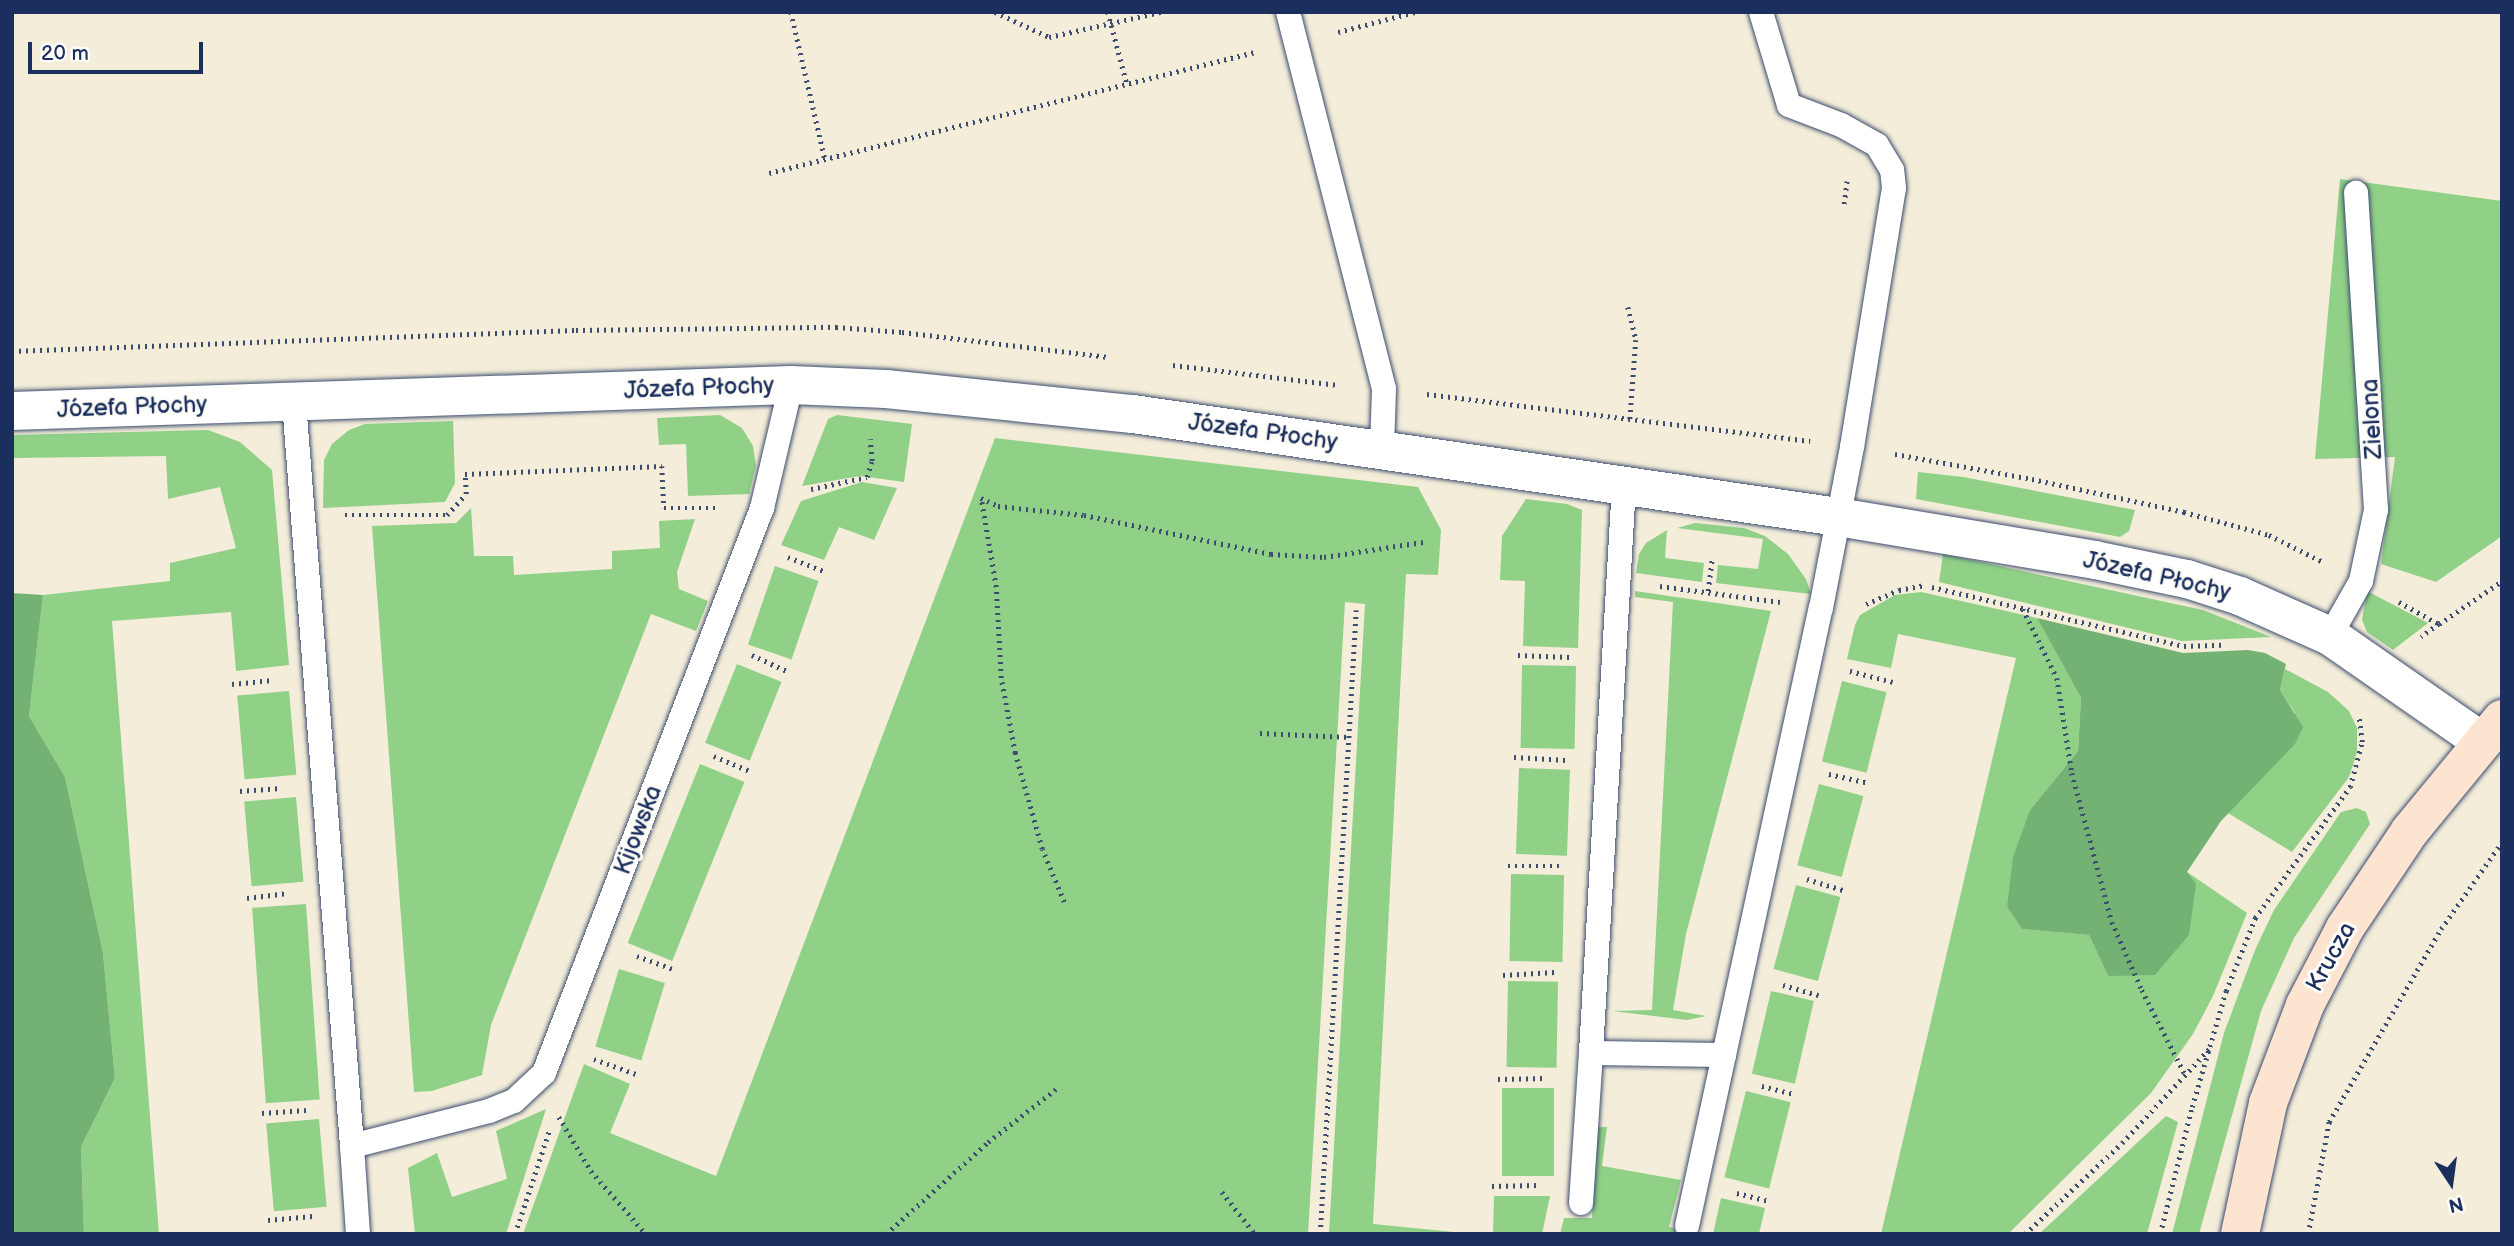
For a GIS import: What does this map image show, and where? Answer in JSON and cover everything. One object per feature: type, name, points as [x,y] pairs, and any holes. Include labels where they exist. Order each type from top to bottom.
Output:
[{"type":"street","name":"Józefa Płochy","points":[[12,411],[791,385],[867,389],[1133,414],[1838,517],[2095,560],[2187,579],[2240,596],[2330,636],[2492,730]]},
{"type":"street","name":"Krucza","points":[[2239,1234],[2268,1103],[2305,1005],[2352,918],[2410,831],[2492,730]]},
{"type":"lane","points":[[1288,12],[1384,389],[1382,449]]},
{"type":"lane","points":[[1687,1226],[1821,608],[1894,188],[1892,170],[1877,145],[1840,125],[1789,105],[1761,12]]},
{"type":"lane","name":"Zielona","points":[[2330,636],[2361,580],[2376,510],[2370,374],[2356,193]]},
{"type":"lane","name":"Kijowska","points":[[352,1146],[489,1111],[514,1101],[544,1073],[762,508],[791,385]]},
{"type":"lane","points":[[294,402],[358,1234]]},
{"type":"lane","points":[[1581,1203],[1624,485]]},
{"type":"lane","points":[[1591,1053],[1724,1055]]},
{"type":"path","points":[[791,12],[825,159]]},
{"type":"path","points":[[995,12],[1049,37],[1161,12]]},
{"type":"path","points":[[1108,12],[1126,84]]},
{"type":"path","points":[[769,173],[1415,12]]},
{"type":"path","points":[[1840,125],[1849,168],[1843,209]]},
{"type":"path","points":[[1628,307],[1636,340],[1630,420]]},
{"type":"path","points":[[808,489],[867,477],[872,461],[867,389]]},
{"type":"path","points":[[302,515],[447,515],[466,494],[465,474],[663,466],[664,508],[762,508]]},
{"type":"path","points":[[1064,902],[1042,849],[1015,753],[1001,678],[996,587],[981,498],[998,506],[1084,514],[1271,554],[1324,557],[1423,542]]},
{"type":"path","points":[[783,554],[826,572]]},
{"type":"path","points":[[1708,591],[1712,559]]},
{"type":"path","points":[[2439,624],[2502,581]]},
{"type":"path","points":[[1619,582],[1708,591],[1821,608],[1849,615],[1899,590],[1924,585],[2184,646],[2222,645]]},
{"type":"path","points":[[2023,609],[2057,678],[2072,773],[2112,922],[2142,990],[2185,1074]]},
{"type":"path","points":[[1320,1234],[1356,610]]},
{"type":"path","points":[[746,652],[789,672]]},
{"type":"path","points":[[1518,655],[1584,658]]},
{"type":"path","points":[[1848,671],[1893,682]]},
{"type":"path","points":[[232,684],[282,679]]},
{"type":"path","points":[[2160,1234],[2226,991],[2255,918],[2350,787],[2359,762],[2362,742],[2356,710]]},
{"type":"path","points":[[1260,733],[1349,737]]},
{"type":"path","points":[[707,753],[752,772]]},
{"type":"path","points":[[1514,757],[1578,760]]},
{"type":"path","points":[[1824,772],[1869,783]]},
{"type":"path","points":[[240,791],[289,787]]},
{"type":"path","points":[[2308,1234],[2329,1122],[2441,929],[2502,842]]},
{"type":"path","points":[[1508,866],[1573,866]]},
{"type":"path","points":[[1799,877],[1843,890]]},
{"type":"path","points":[[247,898],[297,892]]},
{"type":"path","points":[[629,953],[676,970]]},
{"type":"path","points":[[1503,975],[1568,971]]},
{"type":"path","points":[[1775,983],[1819,995]]},
{"type":"path","points":[[2025,1234],[2122,1143],[2209,1048]]},
{"type":"path","points":[[590,1057],[636,1074]]},
{"type":"path","points":[[1498,1079],[1550,1078]]},
{"type":"path","points":[[1751,1084],[1795,1094]]},
{"type":"path","points":[[886,1234],[988,1142],[1056,1089]]},
{"type":"path","points":[[262,1113],[313,1110]]},
{"type":"path","points":[[555,1112],[591,1171],[646,1234]]},
{"type":"path","points":[[1492,1186],[1544,1185]]},
{"type":"path","points":[[1726,1190],[1770,1201]]},
{"type":"path","points":[[1222,1192],[1255,1234]]},
{"type":"path","points":[[268,1220],[321,1216]]},
{"type":"green space","points":[[2340,179],[2502,201],[2502,536],[2436,582],[2381,564],[2395,457],[2315,459]]},
{"type":"green space","points":[[720,415],[742,428],[753,446],[756,466],[749,494],[688,496],[686,444],[659,445],[657,418]]},
{"type":"green space","points":[[837,415],[912,424],[904,482],[860,476],[802,486],[828,419]]},
{"type":"green space","points":[[453,421],[455,483],[445,502],[323,508],[324,460],[332,444],[349,430],[365,424]]},
{"type":"green space","points":[[208,430],[240,442],[272,470],[289,665],[236,671],[231,612],[112,621],[159,1234],[84,1234],[81,1147],[115,1078],[103,953],[65,777],[29,716],[43,595],[170,581],[170,563],[236,548],[220,487],[168,499],[166,456],[12,458],[12,435]]},
{"type":"green space","points":[[995,438],[1418,487],[1441,530],[1438,575],[1406,574],[1373,1224],[1474,1234],[1329,1234],[1365,604],[1345,602],[1308,1234],[523,1234],[584,1064],[630,1084],[610,1133],[716,1176]]},
{"type":"green space","points":[[1918,472],[1963,477],[2135,510],[2129,531],[2120,537],[1916,499]]},
{"type":"green space","points":[[862,482],[897,488],[874,540],[839,527],[824,560],[781,545],[801,501]]},
{"type":"green space","points":[[1526,499],[1567,504],[1582,510],[1578,648],[1523,646],[1525,581],[1500,580],[1502,536]]},
{"type":"green space","points":[[471,508],[474,556],[513,556],[514,575],[612,569],[612,551],[660,548],[659,521],[695,519],[677,572],[679,589],[708,601],[696,631],[651,614],[491,1025],[482,1075],[432,1091],[414,1092],[372,526],[456,523]]},
{"type":"green space","points":[[1695,523],[1744,528],[1765,536],[1788,554],[1806,579],[1811,594],[1716,583],[1718,565],[1758,569],[1763,539],[1677,528]]},
{"type":"green space","points":[[1667,530],[1665,558],[1704,563],[1702,582],[1636,573],[1639,554],[1646,543]]},
{"type":"green space","points":[[1943,554],[2203,610],[2271,637],[2182,641],[1939,582]]},
{"type":"green space","points":[[775,566],[818,581],[791,659],[748,644]]},
{"type":"green space","points":[[1635,591],[1771,611],[1686,934],[1673,1010],[1706,1016],[1687,1020],[1612,1011],[1652,1010],[1673,602],[1635,597]]},
{"type":"green space","points":[[2367,591],[2428,623],[2393,650],[2367,632],[2362,620]]},
{"type":"green space","points":[[1921,592],[2037,618],[2081,698],[2078,751],[2030,810],[2007,907],[2022,929],[2089,935],[2108,976],[2187,872],[2247,913],[2213,996],[2193,1034],[2151,1093],[2008,1234],[1881,1234],[2016,658],[1898,634],[1891,668],[1847,659],[1860,615],[1895,595]]},
{"type":"green space","points":[[12,593],[43,595],[29,716],[65,777],[103,953],[115,1078],[81,1147],[84,1234],[12,1234]]},
{"type":"green space","points":[[2037,618],[2183,653],[2248,650],[2265,653],[2286,664],[2280,690],[2303,727],[2295,744],[2221,821],[2187,872],[2196,884],[2189,935],[2155,975],[2108,976],[2089,935],[2022,929],[2007,907],[2013,857],[2030,810],[2078,751],[2081,698]]},
{"type":"green space","points":[[737,664],[782,682],[750,761],[705,743]]},
{"type":"green space","points":[[1522,665],[1576,666],[1575,749],[1521,748]]},
{"type":"green space","points":[[2285,669],[2328,692],[2349,711],[2357,728],[2357,752],[2349,777],[2292,852],[2228,813],[2246,793],[2295,713],[2280,690]]},
{"type":"green space","points":[[1842,681],[1887,692],[1867,773],[1822,762]]},
{"type":"green space","points":[[289,691],[296,775],[245,779],[237,696]]},
{"type":"green space","points":[[700,764],[745,782],[672,961],[628,943]]},
{"type":"green space","points":[[1519,768],[1570,770],[1567,856],[1516,854]]},
{"type":"green space","points":[[1819,784],[1863,796],[1842,877],[1797,865]]},
{"type":"green space","points":[[296,797],[303,882],[252,886],[244,802]]},
{"type":"green space","points":[[2357,808],[2366,812],[2370,824],[2294,938],[2261,1011],[2199,1234],[2172,1234],[2224,1033],[2255,950],[2274,910],[2341,812]]},
{"type":"green space","points":[[1511,874],[1564,875],[1562,962],[1509,961]]},
{"type":"green space","points":[[1796,885],[1840,897],[1818,981],[1773,969]]},
{"type":"green space","points":[[306,904],[320,1100],[266,1103],[252,908]]},
{"type":"green space","points":[[619,969],[665,983],[641,1060],[595,1046]]},
{"type":"green space","points":[[1508,981],[1558,982],[1556,1068],[1506,1067]]},
{"type":"green space","points":[[1771,991],[1814,1001],[1795,1084],[1752,1074]]},
{"type":"green space","points":[[1502,1088],[1554,1088],[1554,1176],[1502,1176]]},
{"type":"green space","points":[[1746,1091],[1791,1102],[1769,1188],[1724,1177]]},
{"type":"green space","points":[[546,1109],[506,1234],[415,1234],[408,1168],[437,1153],[452,1197],[507,1179],[496,1131]]},
{"type":"green space","points":[[2166,1116],[2178,1122],[2147,1234],[2039,1234]]},
{"type":"green space","points":[[319,1119],[327,1207],[274,1211],[266,1124]]},
{"type":"green space","points":[[1596,1127],[1607,1127],[1602,1166],[1681,1180],[1669,1227],[1695,1234],[1560,1234],[1564,1218],[1592,1218]]},
{"type":"green space","points":[[1494,1196],[1550,1196],[1542,1234],[1493,1234]]},
{"type":"green space","points":[[1721,1198],[1765,1208],[1759,1234],[1713,1234]]}]
